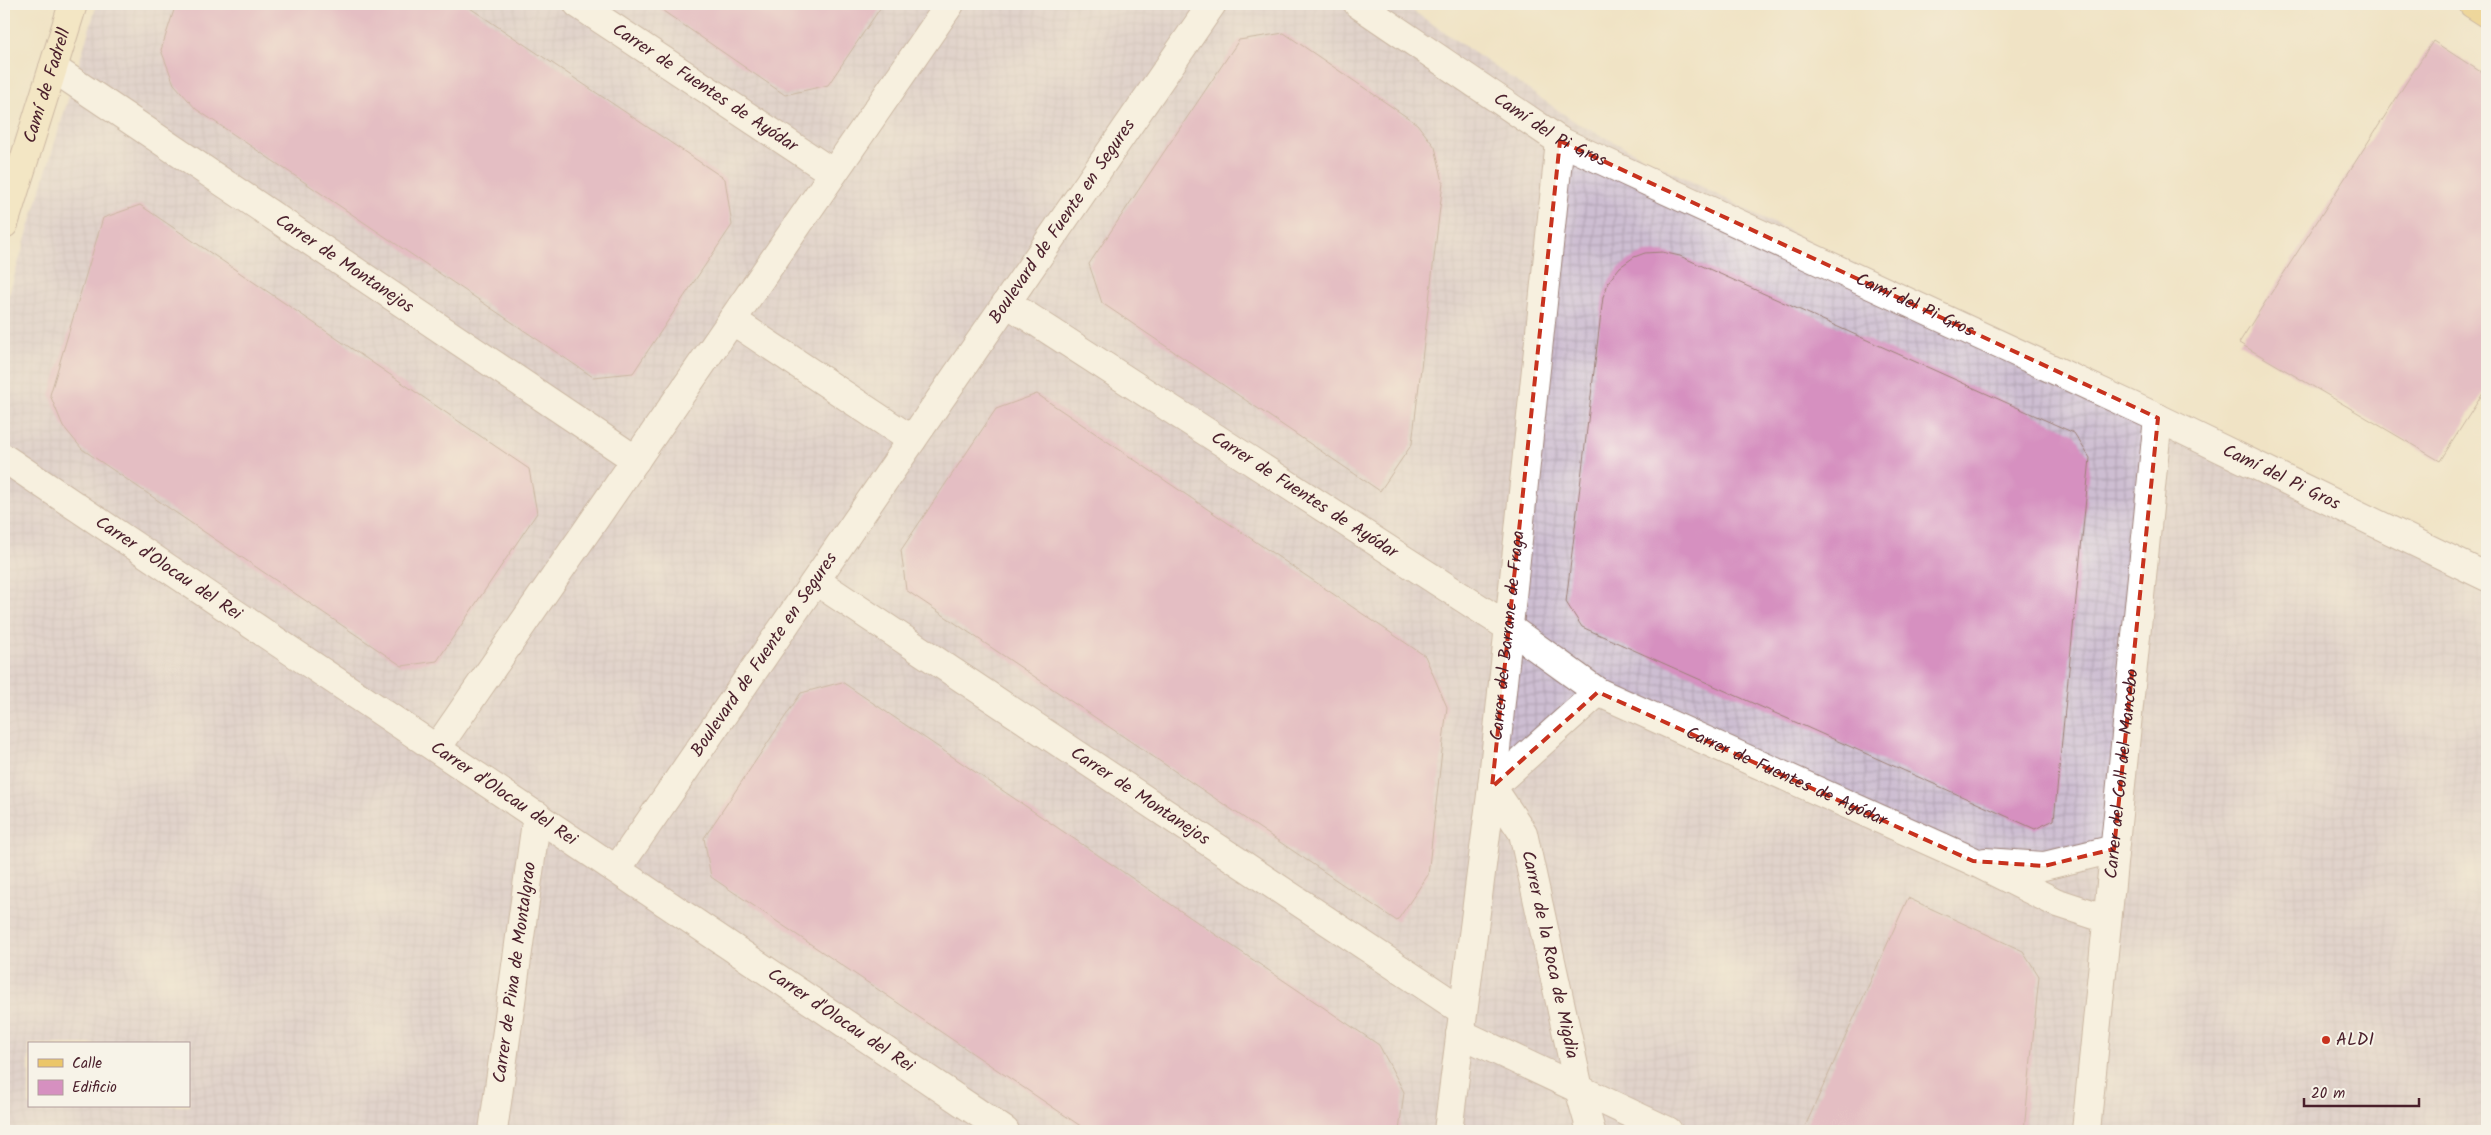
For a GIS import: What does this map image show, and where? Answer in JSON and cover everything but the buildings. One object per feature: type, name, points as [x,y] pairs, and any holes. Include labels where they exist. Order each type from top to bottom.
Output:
[{"type":"main road","name":"Camí de Fadrell","points":[[4,224],[73,4]]},
{"type":"main road","points":[[2473,4],[2487,13]]},
{"type":"street","name":"Carrer de Fuentes de Ayódar","points":[[578,4],[833,173]]},
{"type":"street","points":[[437,748],[950,4]]},
{"type":"street","name":"Boulevard de Fuente en Segures","points":[[617,869],[1212,4]]},
{"type":"street","name":"Camí del Pi Gros","points":[[1358,4],[1560,141],[2158,418],[2487,577]]},
{"type":"street","name":"Carrer de Montanejos","points":[[53,68],[636,460]]},
{"type":"street","name":"Carrer del Barranc de Fraga","points":[[1448,1131],[1492,786],[1560,141]]},
{"type":"street","name":"Carrer de Fuentes de Ayódar","points":[[1006,303],[1508,627],[1598,692],[1973,861],[2055,902],[2107,919]]},
{"type":"street","points":[[732,320],[912,440]]},
{"type":"street","name":"Carrer del Coll del Mancebo","points":[[2086,1131],[2158,418]]},
{"type":"street","name":"Carrer d'Olocau del Rei","points":[[4,458],[1005,1131]]},
{"type":"street","name":"Carrer de Montanejos","points":[[816,581],[1462,1022],[1579,1089],[1668,1131]]},
{"type":"street","points":[[1492,786],[1598,692]]},
{"type":"street","name":"Carrer de la Roca de Migdia","points":[[1492,786],[1523,833],[1579,1089],[1591,1131]]},
{"type":"street","name":"Carrer de Pina de Montalgrao","points":[[494,1131],[537,815]]},
{"type":"street","name":"Carrer de Fuentes de Ayódar","points":[[1973,861],[2044,866],[2114,849]]},
{"type":"highlighted area","points":[[1560,141],[2158,418],[2114,849],[2044,866],[1973,861],[1598,692],[1492,787]]},
{"type":"shaded area","points":[[97,4],[1403,4],[1577,123],[2487,587],[2487,1131],[4,1131],[4,310]]},
{"type":"place","name":"ALDI","points":[[2326,1040]]}]
